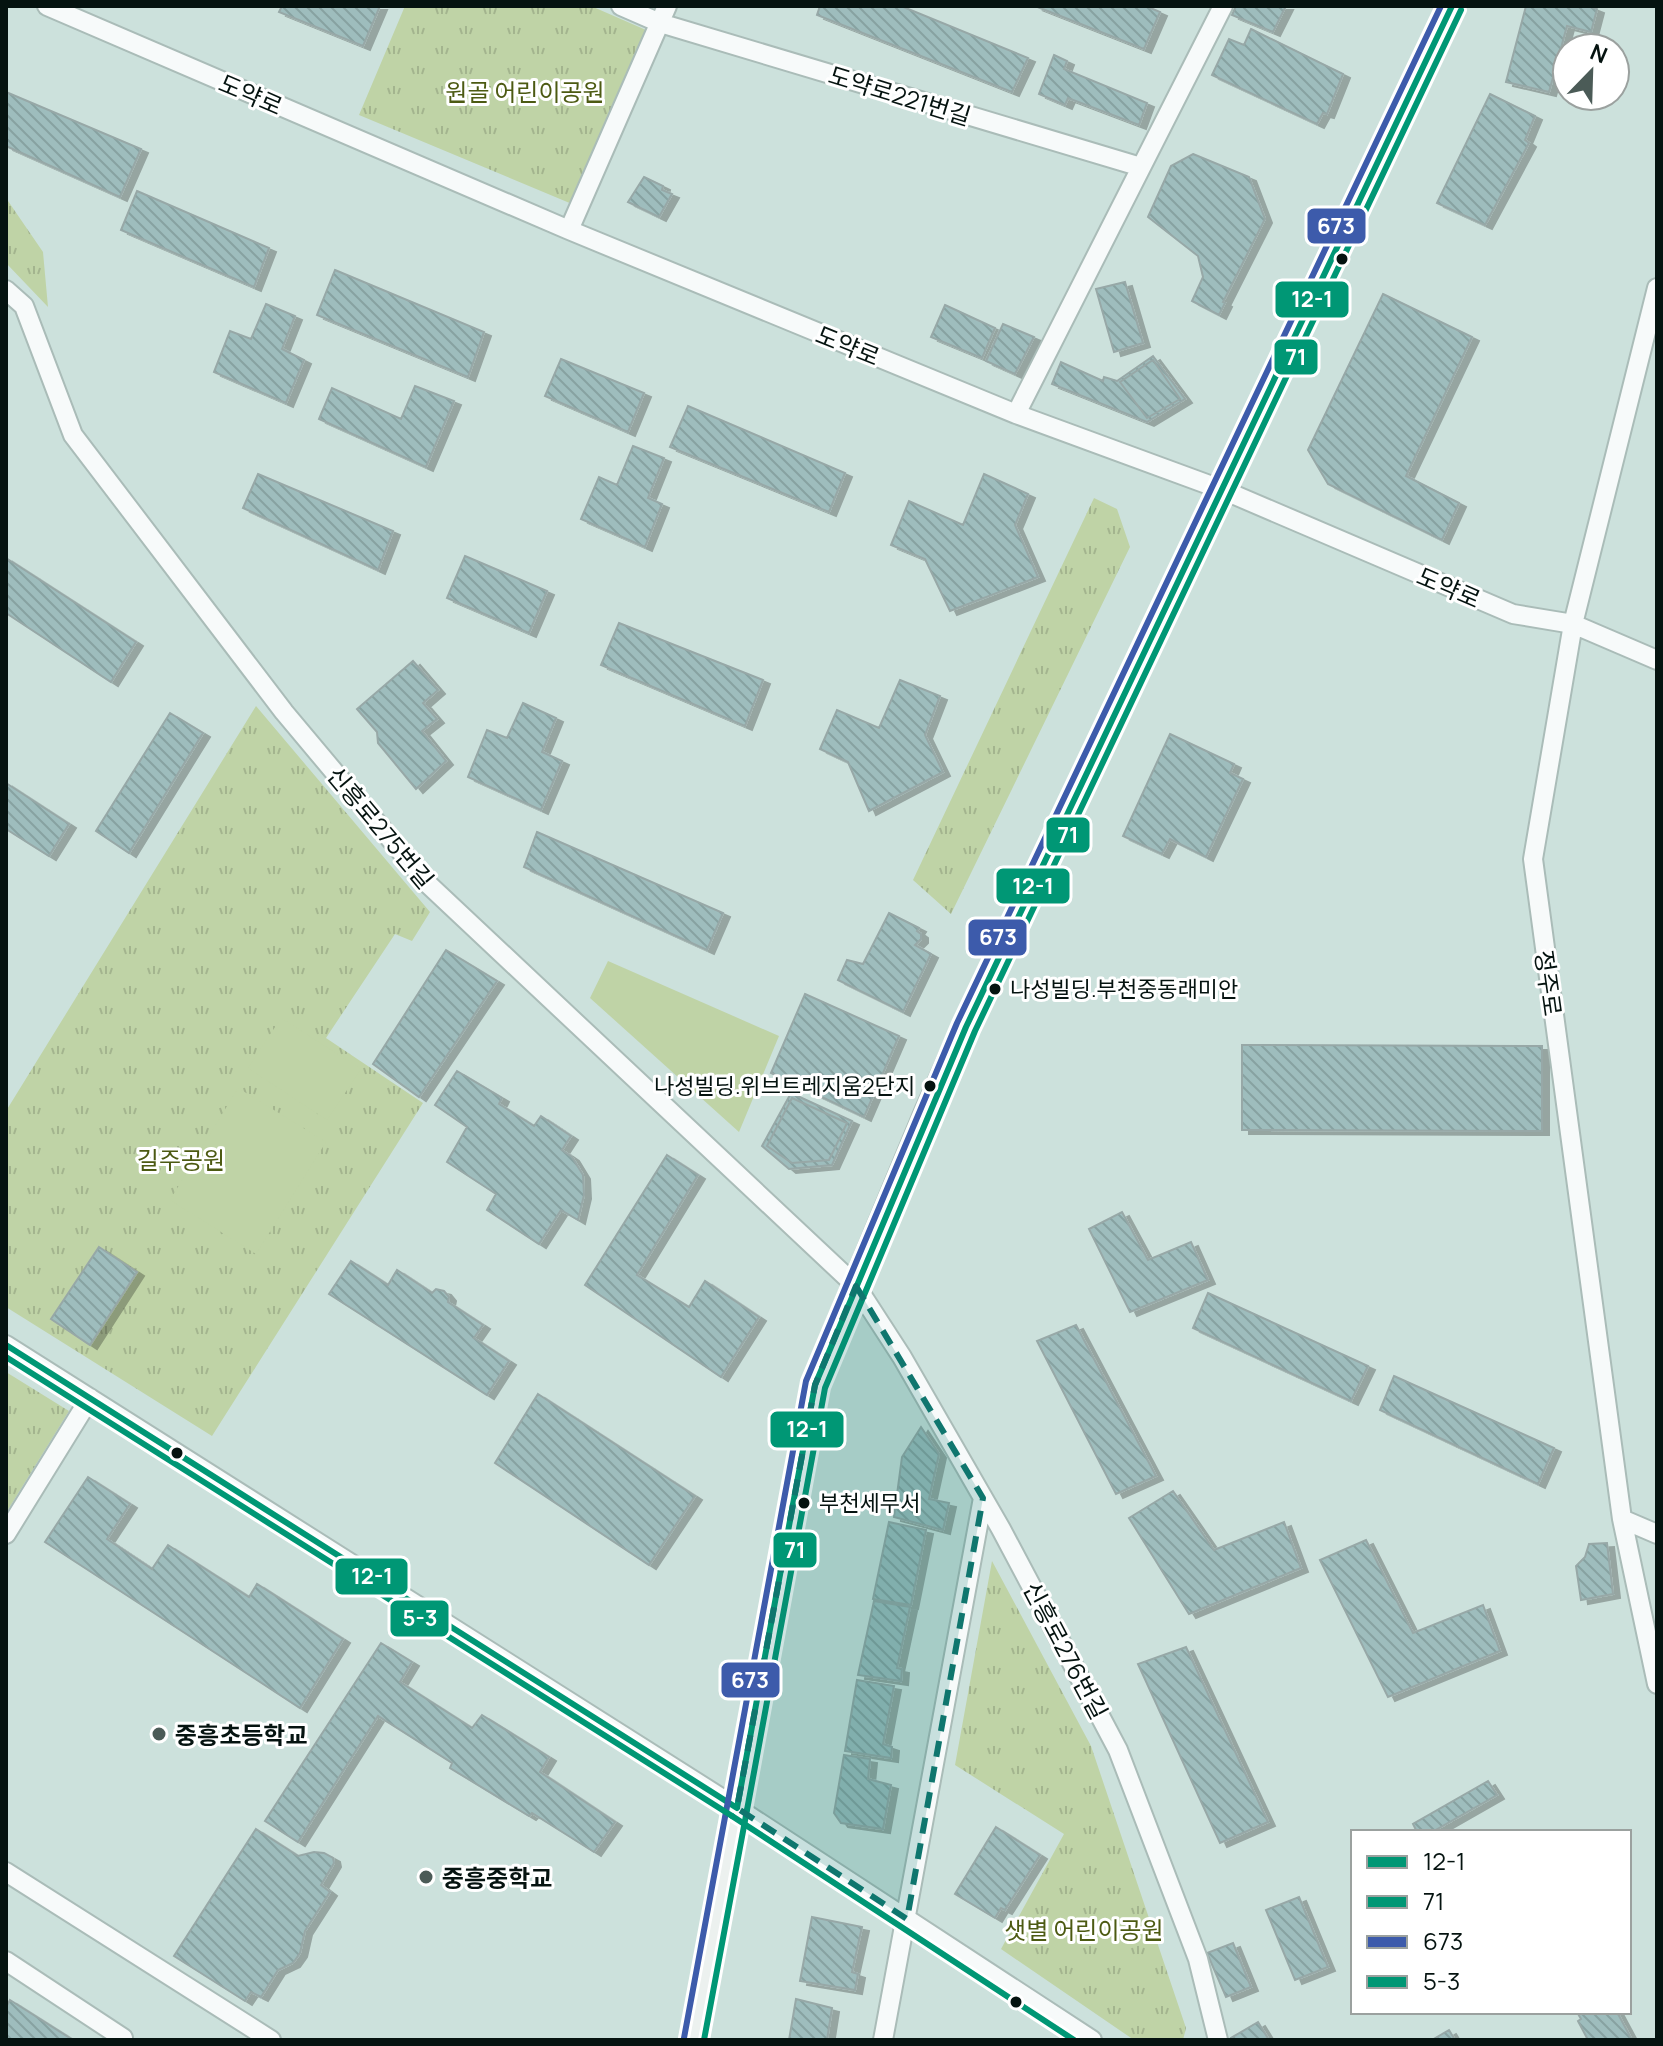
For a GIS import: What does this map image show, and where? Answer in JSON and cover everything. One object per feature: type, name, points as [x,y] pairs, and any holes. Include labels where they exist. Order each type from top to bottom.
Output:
[{"type":"street","name":"도약로","points":[[47,6],[569,230],[1016,414],[1223,490],[1513,614],[1573,624],[1657,660]]},
{"type":"street","name":"도약로221번길","points":[[621,6],[664,15],[1141,167]]},
{"type":"street","points":[[1016,414],[1223,6]]},
{"type":"street","points":[[694,2040],[815,1385],[966,1027],[1452,6]]},
{"type":"street","points":[[569,230],[664,15]]},
{"type":"street","name":"정주로","points":[[1657,288],[1573,624],[1533,859],[1622,1519],[1657,1684]]},
{"type":"street","name":"신흥로275번길","points":[[6,290],[24,306],[73,435],[284,712],[429,885],[856,1286]]},
{"type":"street","name":"신흥로276번길","points":[[856,1286],[902,1357],[983,1498],[1118,1750],[1198,1959],[1218,2040]]},
{"type":"street","points":[[6,1345],[737,1808],[1092,2040]]},
{"type":"street","points":[[6,1534],[90,1398]]},
{"type":"street","points":[[883,2040],[983,1498]]},
{"type":"street","points":[[1622,1519],[1657,1534]]},
{"type":"street","points":[[6,1872],[271,2040]]},
{"type":"street","points":[[6,1961],[122,2040]]},
{"type":"highlighted area","points":[[856,1286],[983,1498],[907,1919],[737,1808],[815,1385]]},
{"type":"green space","name":"원골 어린이공원","points":[[405,6],[591,6],[646,30],[572,204],[359,115]]},
{"type":"green space","points":[[6,198],[43,252],[48,307],[6,263]]},
{"type":"green space","points":[[1094,498],[1117,509],[1130,547],[951,914],[913,880]]},
{"type":"green space","name":"길주공원","points":[[256,706],[430,912],[412,941],[395,934],[326,1038],[423,1103],[212,1436],[6,1307],[6,1111]]},
{"type":"green space","points":[[608,961],[779,1036],[739,1132],[590,998]]},
{"type":"green space","points":[[281,1018],[361,1069],[327,1120],[248,1068]]},
{"type":"green space","points":[[238,1088],[326,1142],[256,1254],[170,1200]]},
{"type":"green space","points":[[6,1372],[69,1411],[6,1513]]},
{"type":"green space","name":"샛별 어린이공원","points":[[992,1561],[1091,1746],[1186,2028],[1183,2040],[1134,2040],[1001,1949],[1064,1834],[955,1765]]},
{"type":"building","points":[[282,6],[380,6],[363,46],[279,12]]},
{"type":"building","points":[[820,6],[901,6],[1028,58],[1012,92],[817,15]]},
{"type":"building","points":[[1035,6],[1146,6],[1160,12],[1144,49]]},
{"type":"building","points":[[1236,6],[1286,6],[1273,32],[1232,15]]},
{"type":"building","points":[[1526,6],[1589,6],[1597,9],[1591,32],[1567,26],[1565,32],[1551,32],[1549,92],[1506,82]]},
{"type":"building","points":[[1251,29],[1343,74],[1327,114],[1323,113],[1317,124],[1212,75],[1229,39],[1244,45]]},
{"type":"building","points":[[1054,55],[1067,61],[1064,69],[1147,103],[1139,125],[1068,98],[1065,105],[1039,94]]},
{"type":"building","points":[[6,92],[141,149],[120,197],[6,146]]},
{"type":"building","points":[[1490,94],[1535,116],[1525,140],[1529,143],[1485,225],[1437,203]]},
{"type":"building","points":[[1193,154],[1249,177],[1265,219],[1219,315],[1192,301],[1203,277],[1198,256],[1148,217],[1171,166]]},
{"type":"building","points":[[644,177],[672,194],[659,217],[628,202]]},
{"type":"building","points":[[137,191],[269,248],[254,287],[121,230]]},
{"type":"building","points":[[335,270],[484,332],[468,377],[317,315]]},
{"type":"building","points":[[1125,282],[1143,343],[1114,352],[1096,289]]},
{"type":"building","points":[[1383,294],[1472,337],[1406,476],[1459,503],[1442,540],[1328,484],[1308,450]]},
{"type":"building","points":[[266,304],[295,316],[282,349],[304,360],[286,403],[214,372],[230,331],[251,339]]},
{"type":"building","points":[[945,305],[995,328],[982,358],[931,337]]},
{"type":"building","points":[[1003,324],[1034,337],[1015,374],[986,361]]},
{"type":"building","points":[[1153,356],[1185,399],[1147,422],[1052,384],[1061,362],[1103,381],[1104,377],[1117,381]]},
{"type":"building","points":[[561,359],[644,393],[628,432],[545,396]]},
{"type":"building","points":[[1153,360],[1180,399],[1147,418],[1120,382]]},
{"type":"building","points":[[415,386],[454,401],[426,467],[319,419],[332,388],[401,419]]},
{"type":"building","points":[[688,406],[845,473],[829,512],[670,447]]},
{"type":"building","points":[[633,446],[664,458],[648,498],[662,504],[645,547],[581,519],[599,477],[617,485]]},
{"type":"building","points":[[258,474],[393,531],[378,570],[243,508]]},
{"type":"building","points":[[984,474],[1028,494],[1015,525],[1038,577],[950,611],[925,559],[891,545],[909,501],[963,525]]},
{"type":"building","points":[[465,556],[547,591],[529,633],[447,598]]},
{"type":"building","points":[[6,558],[136,642],[111,682],[6,613]]},
{"type":"building","points":[[619,623],[763,680],[745,726],[601,665]]},
{"type":"building","points":[[413,661],[438,690],[423,703],[437,719],[422,731],[446,761],[416,789],[378,743],[377,732],[357,709]]},
{"type":"building","points":[[900,680],[940,696],[925,735],[943,772],[869,811],[848,762],[820,749],[837,710],[879,728]]},
{"type":"building","points":[[523,703],[556,718],[542,752],[562,761],[541,810],[468,777],[487,730],[507,738]]},
{"type":"building","points":[[170,713],[203,733],[129,853],[96,831]]},
{"type":"building","points":[[1170,734],[1234,764],[1230,773],[1243,779],[1206,857],[1170,839],[1162,854],[1123,836]]},
{"type":"building","points":[[6,783],[69,824],[49,856],[6,829]]},
{"type":"building","points":[[537,832],[723,913],[707,950],[524,867]]},
{"type":"building","points":[[889,913],[919,928],[917,931],[921,939],[915,945],[931,954],[903,1012],[838,980],[847,960],[863,964]]},
{"type":"building","points":[[446,950],[497,981],[419,1097],[373,1064]]},
{"type":"building","points":[[805,994],[899,1036],[864,1117],[771,1073]]},
{"type":"building","points":[[1242,1045],[1542,1046],[1542,1131],[1242,1130]]},
{"type":"building","points":[[457,1071],[502,1098],[499,1104],[534,1126],[541,1116],[571,1136],[562,1150],[572,1157],[583,1175],[584,1195],[578,1220],[561,1210],[539,1244],[487,1210],[496,1194],[447,1162],[467,1127],[435,1105]]},
{"type":"building","points":[[791,1093],[852,1121],[832,1165],[789,1169],[762,1146]]},
{"type":"building","points":[[792,1098],[847,1123],[829,1160],[792,1163],[767,1146]]},
{"type":"building","points":[[667,1155],[698,1175],[637,1275],[689,1307],[705,1281],[759,1317],[721,1377],[585,1285]]},
{"type":"building","points":[[1122,1212],[1148,1260],[1191,1242],[1208,1280],[1130,1312],[1089,1229]]},
{"type":"building","points":[[99,1247],[137,1272],[90,1345],[51,1319]]},
{"type":"building","points":[[351,1261],[388,1285],[397,1270],[432,1293],[436,1289],[444,1291],[449,1297],[448,1302],[483,1325],[474,1338],[509,1361],[487,1395],[329,1294]]},
{"type":"building","points":[[1208,1293],[1368,1366],[1351,1401],[1193,1328]]},
{"type":"building","points":[[1076,1325],[1156,1476],[1116,1494],[1037,1341]]},
{"type":"building","points":[[1394,1376],[1554,1448],[1538,1484],[1380,1410]]},
{"type":"building","points":[[538,1394],[695,1496],[649,1565],[495,1463]]},
{"type":"building","points":[[921,1427],[939,1454],[929,1499],[949,1503],[943,1530],[894,1517],[902,1457]]},
{"type":"building","name":"중흥초등학교","points":[[88,1477],[130,1504],[107,1539],[152,1569],[168,1545],[249,1597],[257,1584],[343,1639],[300,1708],[45,1542]]},
{"type":"building","points":[[1173,1491],[1214,1550],[1284,1522],[1301,1568],[1189,1614],[1129,1518]]},
{"type":"building","points":[[889,1522],[926,1530],[911,1605],[873,1599]]},
{"type":"building","points":[[1366,1540],[1413,1633],[1483,1605],[1500,1651],[1388,1697],[1320,1560]]},
{"type":"building","points":[[1607,1543],[1613,1594],[1581,1600],[1576,1566],[1585,1557],[1589,1544]]},
{"type":"building","points":[[874,1601],[910,1607],[897,1668],[902,1669],[901,1681],[858,1675]]},
{"type":"building","points":[[381,1643],[412,1662],[400,1682],[472,1728],[482,1715],[549,1757],[540,1772],[615,1822],[594,1852],[532,1813],[529,1816],[450,1768],[452,1763],[378,1716],[298,1842],[265,1821]]},
{"type":"building","points":[[1186,1647],[1268,1822],[1220,1843],[1138,1664]]},
{"type":"building","points":[[857,1680],[894,1686],[883,1744],[892,1747],[891,1758],[845,1751]]},
{"type":"building","points":[[844,1755],[870,1759],[868,1779],[891,1785],[883,1829],[841,1823],[834,1813]]},
{"type":"building","points":[[1488,1781],[1497,1795],[1436,1830],[1416,1830],[1413,1824]]},
{"type":"building","points":[[996,1827],[1040,1855],[1005,1910],[1001,1908],[995,1918],[955,1894]]},
{"type":"building","points":[[256,1829],[298,1856],[324,1853],[333,1858],[334,1863],[321,1885],[330,1892],[305,1931],[300,1953],[293,1963],[278,1970],[261,1997],[251,1992],[245,2001],[174,1956]]},
{"type":"building","points":[[1299,1897],[1328,1967],[1295,1980],[1266,1910]]},
{"type":"building","points":[[812,1917],[862,1927],[852,1972],[858,1974],[855,1990],[800,1981]]},
{"type":"building","points":[[1233,1943],[1251,1987],[1226,1997],[1207,1953]]},
{"type":"building","points":[[796,1999],[832,2008],[827,2040],[789,2040]]},
{"type":"building","points":[[10,2000],[73,2040],[6,2040],[6,2007]]},
{"type":"building","points":[[1578,2014],[1618,2014],[1632,2040],[1588,2040],[1578,2021],[1581,2019]]},
{"type":"building","points":[[1258,2022],[1269,2040],[1232,2040],[1231,2038]]},
{"type":"building","points":[[1449,2030],[1455,2040],[1432,2040]]},
{"type":"transit line","name":"673","points":[[684,2038],[806,1381],[957,1023],[1441,6]]},
{"type":"transit line","name":"12-1","points":[[737,1808],[815,1385],[966,1027],[1452,6]]},
{"type":"transit line","name":"71","points":[[747,1810],[825,1388],[975,1031],[1461,10]]},
{"type":"transit line","name":"12-1","points":[[6,1345],[737,1808]]},
{"type":"transit line","name":"5-3","points":[[6,1357],[732,1816]]},
{"type":"transit line","name":"5-3","points":[[704,2040],[747,1810]]},
{"type":"transit line","name":"71","points":[[732,1816],[1074,2040]]},
{"type":"place","name":"나성빌딩.부천중동래미안","points":[[995,989]]},
{"type":"place","name":"나성빌딩.위브트레지움2단지","points":[[930,1086]]},
{"type":"place","name":"부천세무서","points":[[804,1503]]},
{"type":"place","name":"중흥초등학교","points":[[159,1734]]},
{"type":"place","name":"중흥중학교","points":[[426,1877]]}]
